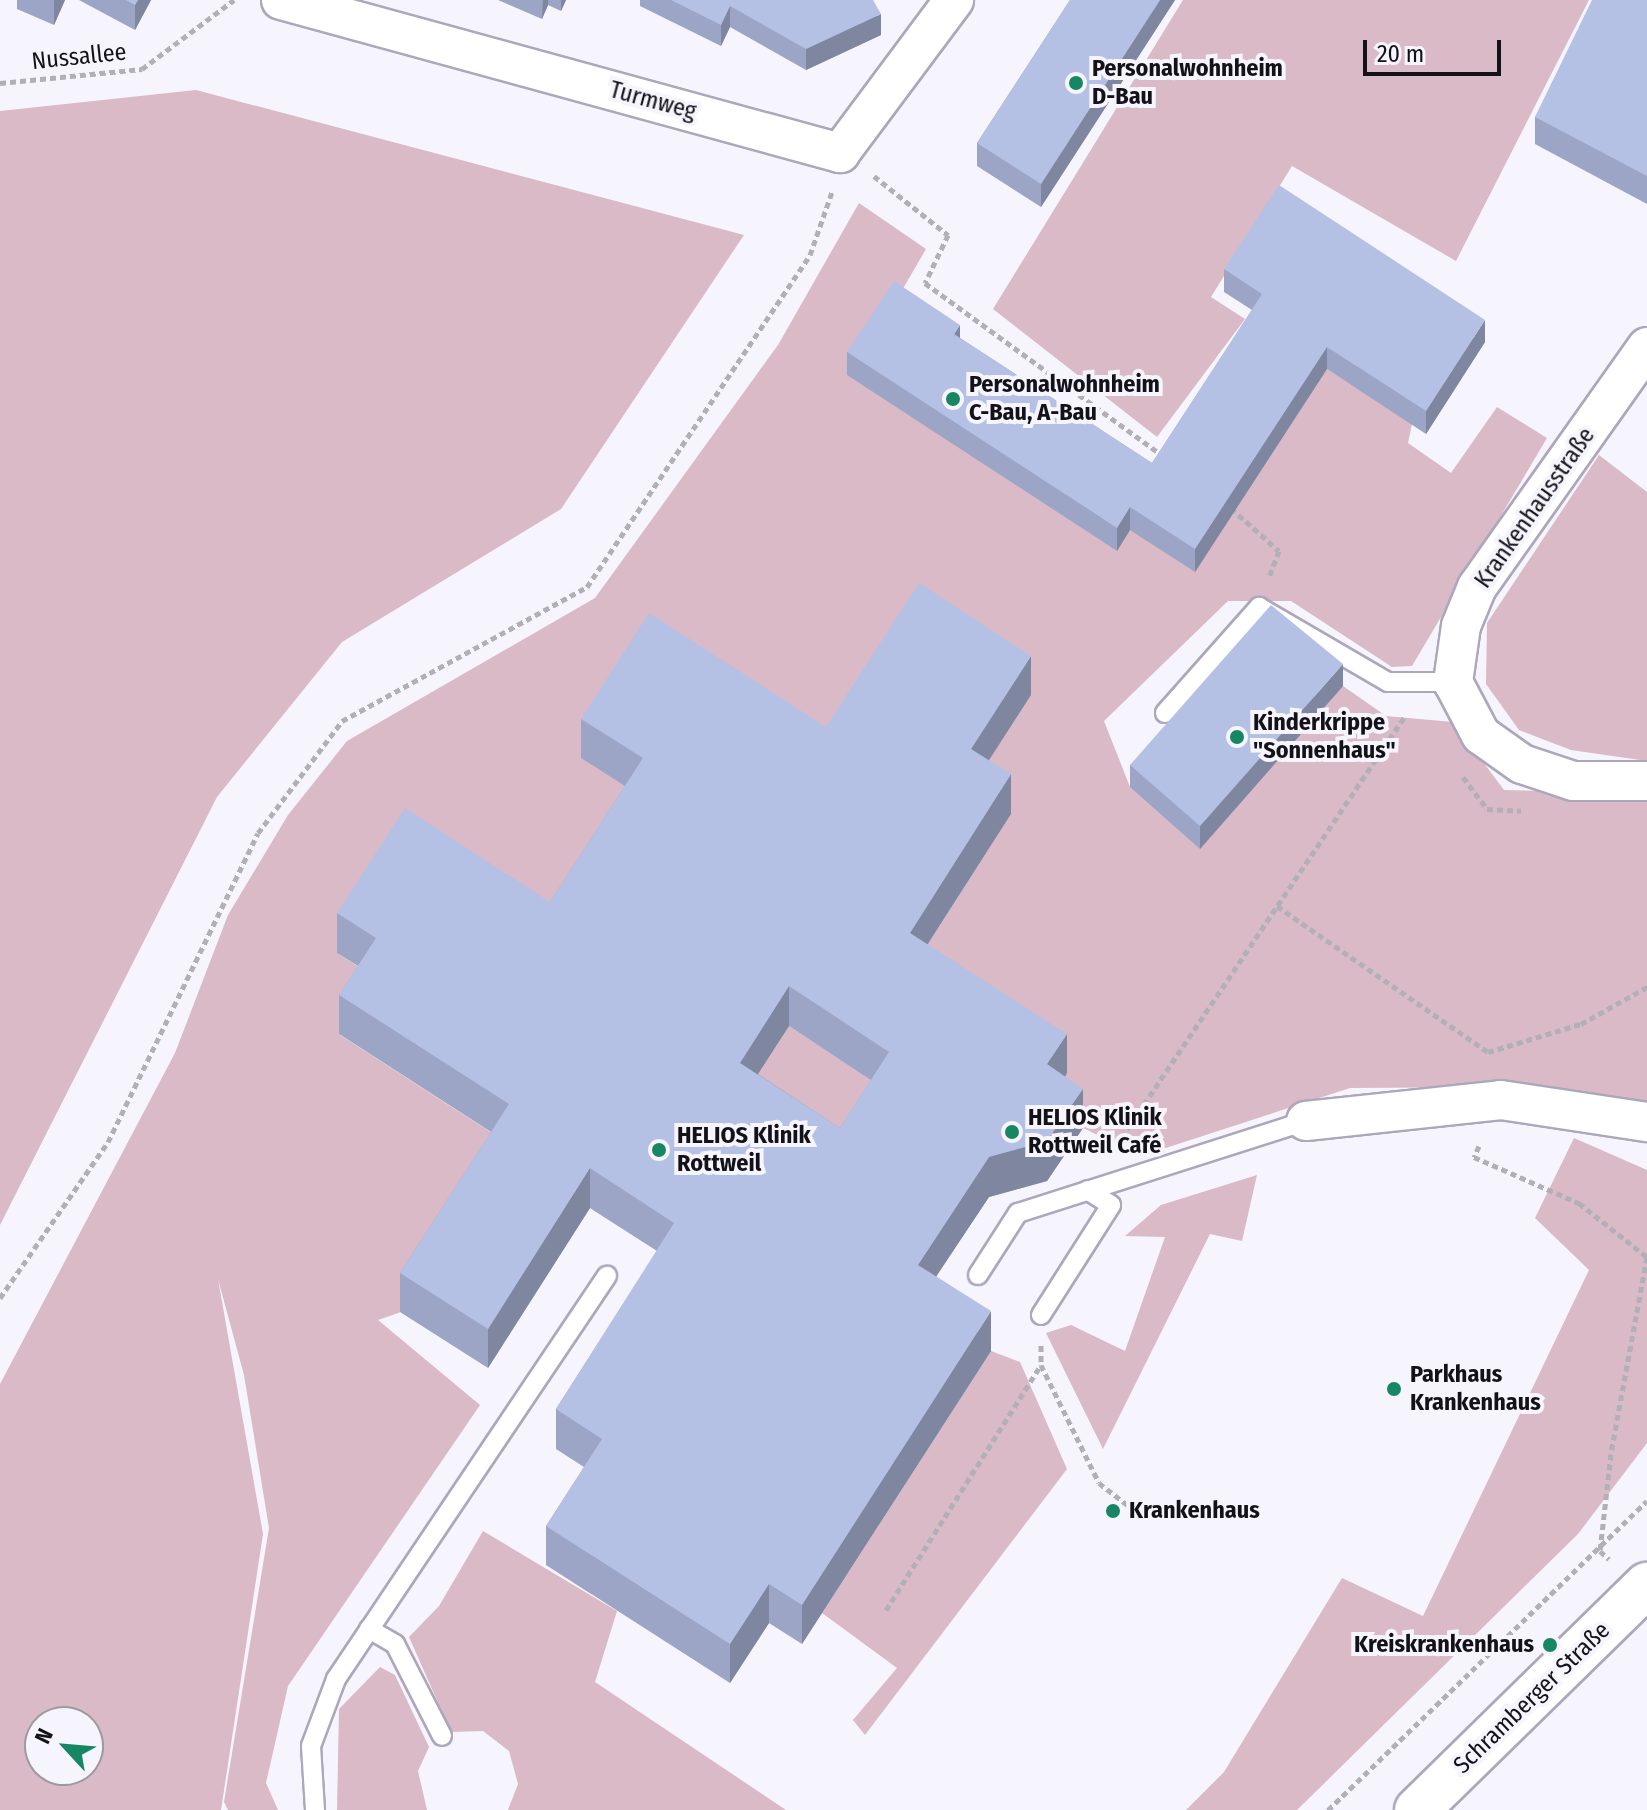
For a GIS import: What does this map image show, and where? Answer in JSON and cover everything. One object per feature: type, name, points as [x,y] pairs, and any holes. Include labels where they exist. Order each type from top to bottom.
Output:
[{"type":"street","name":"Turmweg","points":[[281,0],[840,153]]},
{"type":"street","points":[[840,153],[954,0]]},
{"type":"street","name":"Krankenhausstraße","points":[[1453,682],[1461,626],[1477,587],[1647,347]]},
{"type":"street","points":[[1453,682],[1481,735],[1522,764],[1573,781],[1647,781]]},
{"type":"street","points":[[1306,1121],[1501,1100],[1647,1122]]},
{"type":"street","name":"Schramberger Straße","points":[[1417,1810],[1647,1585]]},
{"type":"lane","points":[[1165,713],[1259,607],[1388,682],[1453,682]]},
{"type":"lane","points":[[978,1275],[1018,1213],[1306,1121]]},
{"type":"lane","points":[[1041,1315],[1111,1205],[1087,1190]]},
{"type":"lane","points":[[315,1810],[311,1746],[336,1679],[607,1275]]},
{"type":"lane","points":[[369,1629],[395,1644],[442,1736]]},
{"type":"path","name":"Nussallee","points":[[0,83],[142,69],[234,0]]},
{"type":"path","points":[[0,1298],[108,1142],[258,833],[342,721],[587,587],[810,255],[840,153],[948,235],[925,283],[1175,465]]},
{"type":"path","points":[[1224,502],[1279,551],[1259,607]]},
{"type":"path","points":[[1087,1190],[1413,704],[1453,682]]},
{"type":"path","points":[[1277,906],[1488,1052],[1581,1024],[1647,987]]},
{"type":"path","points":[[1501,1100],[1474,1157],[1579,1203],[1647,1257],[1600,1551]]},
{"type":"path","points":[[1041,1315],[1041,1365],[1099,1483],[1143,1517]]},
{"type":"path","points":[[886,1610],[1041,1365]]},
{"type":"path","points":[[1328,1810],[1600,1551],[1647,1501]]},
{"type":"shaded area","points":[[1183,0],[1589,0],[1456,261],[1292,166],[1211,297],[1245,319],[1157,437],[993,309]]},
{"type":"shaded area","points":[[196,90],[744,235],[561,509],[342,642],[217,797],[0,1225],[0,111]]},
{"type":"shaded area","points":[[859,203],[926,249],[894,304],[1116,550],[1130,530],[1327,369],[1412,424],[1408,443],[1451,473],[1497,407],[1547,438],[1412,666],[1392,667],[1291,601],[1228,601],[1104,721],[1130,787],[1343,686],[1386,716],[1453,722],[1504,790],[1647,794],[1647,1112],[1490,1087],[1350,1088],[1141,1156],[1083,1128],[910,972],[1011,814],[971,788],[1031,695],[826,767],[643,798],[550,941],[337,953],[376,978],[340,1035],[509,1144],[401,1312],[378,1320],[480,1405],[288,1686],[266,1783],[278,1810],[228,1810],[224,1802],[269,1528],[244,1375],[218,1279],[263,1534],[221,1810],[0,1810],[0,1384],[175,1053],[228,915],[288,815],[347,741],[595,598],[778,345]]},
{"type":"shaded area","points":[[1599,455],[1647,492],[1647,761],[1571,750],[1519,730],[1486,684],[1487,623]]},
{"type":"shaded area","points":[[789,1026],[889,1091],[840,1168],[740,1102]]},
{"type":"shaded area","points":[[1574,1138],[1647,1170],[1647,1443],[1578,1534],[1297,1810],[1186,1810],[1224,1772],[1342,1578],[1423,1616],[1589,1270],[1535,1218]]},
{"type":"shaded area","points":[[1257,1175],[1242,1241],[1210,1234],[1103,1449],[1046,1333],[1071,1325],[1125,1351],[1165,1237],[1125,1236],[1161,1205]]},
{"type":"shaded area","points":[[991,1351],[1020,1362],[1067,1469],[865,1735],[853,1720],[897,1668],[822,1613]]},
{"type":"shaded area","points":[[483,1531],[617,1611],[595,1682],[786,1810],[508,1810],[518,1784],[509,1751],[483,1731],[451,1732],[409,1637],[439,1606]]},
{"type":"shaded area","points":[[380,1667],[395,1675],[429,1747],[418,1771],[427,1810],[337,1810],[339,1709]]},
{"type":"building","points":[[671,0],[873,0],[881,14],[806,49],[730,6],[721,25]]},
{"type":"building","name":"Personalwohnheim D-Bau","points":[[1070,0],[1160,0],[1041,184],[977,143]]},
{"type":"building","points":[[1592,0],[1647,0],[1647,176],[1535,117]]},
{"type":"building","name":"Personalwohnheim C-Bau, A-Bau","points":[[1279,185],[1485,320],[1426,411],[1327,347],[1195,549],[1130,507],[1117,528],[847,352],[894,281],[960,325],[954,334],[1152,463],[1262,294],[1224,269]]},
{"type":"building","name":"HELIOS Klinik Rottweil","points":[[919,583],[1031,656],[971,749],[1011,774],[910,933],[1067,1034],[1047,1064],[1083,1089],[1047,1141],[989,1157],[918,1265],[991,1311],[802,1605],[769,1584],[730,1644],[546,1526],[602,1439],[556,1409],[674,1223],[590,1168],[488,1329],[400,1273],[509,1104],[339,995],[376,938],[337,913],[405,808],[550,902],[643,758],[581,719],[649,613],[826,727]],"holes":[[[789,986],[889,1052],[840,1128],[740,1063]]]},
{"type":"building","name":"Kinderkrippe \"Sonnenhaus\"","points":[[1271,605],[1343,664],[1200,826],[1130,765]]},
{"type":"place","name":"Personalwohnheim D-Bau","points":[[1076,83]]},
{"type":"place","name":"Personalwohnheim C-Bau, A-Bau","points":[[953,399]]},
{"type":"place","name":"Kinderkrippe \"Sonnenhaus\"","points":[[1237,737]]},
{"type":"place","name":"HELIOS Klinik Rottweil Café","points":[[1012,1132]]},
{"type":"place","name":"HELIOS Klinik Rottweil","points":[[659,1150]]},
{"type":"place","name":"Parkhaus Krankenhaus","points":[[1394,1389]]},
{"type":"place","name":"Krankenhaus","points":[[1113,1511]]},
{"type":"place","name":"Kreiskrankenhaus","points":[[1550,1645]]}]
